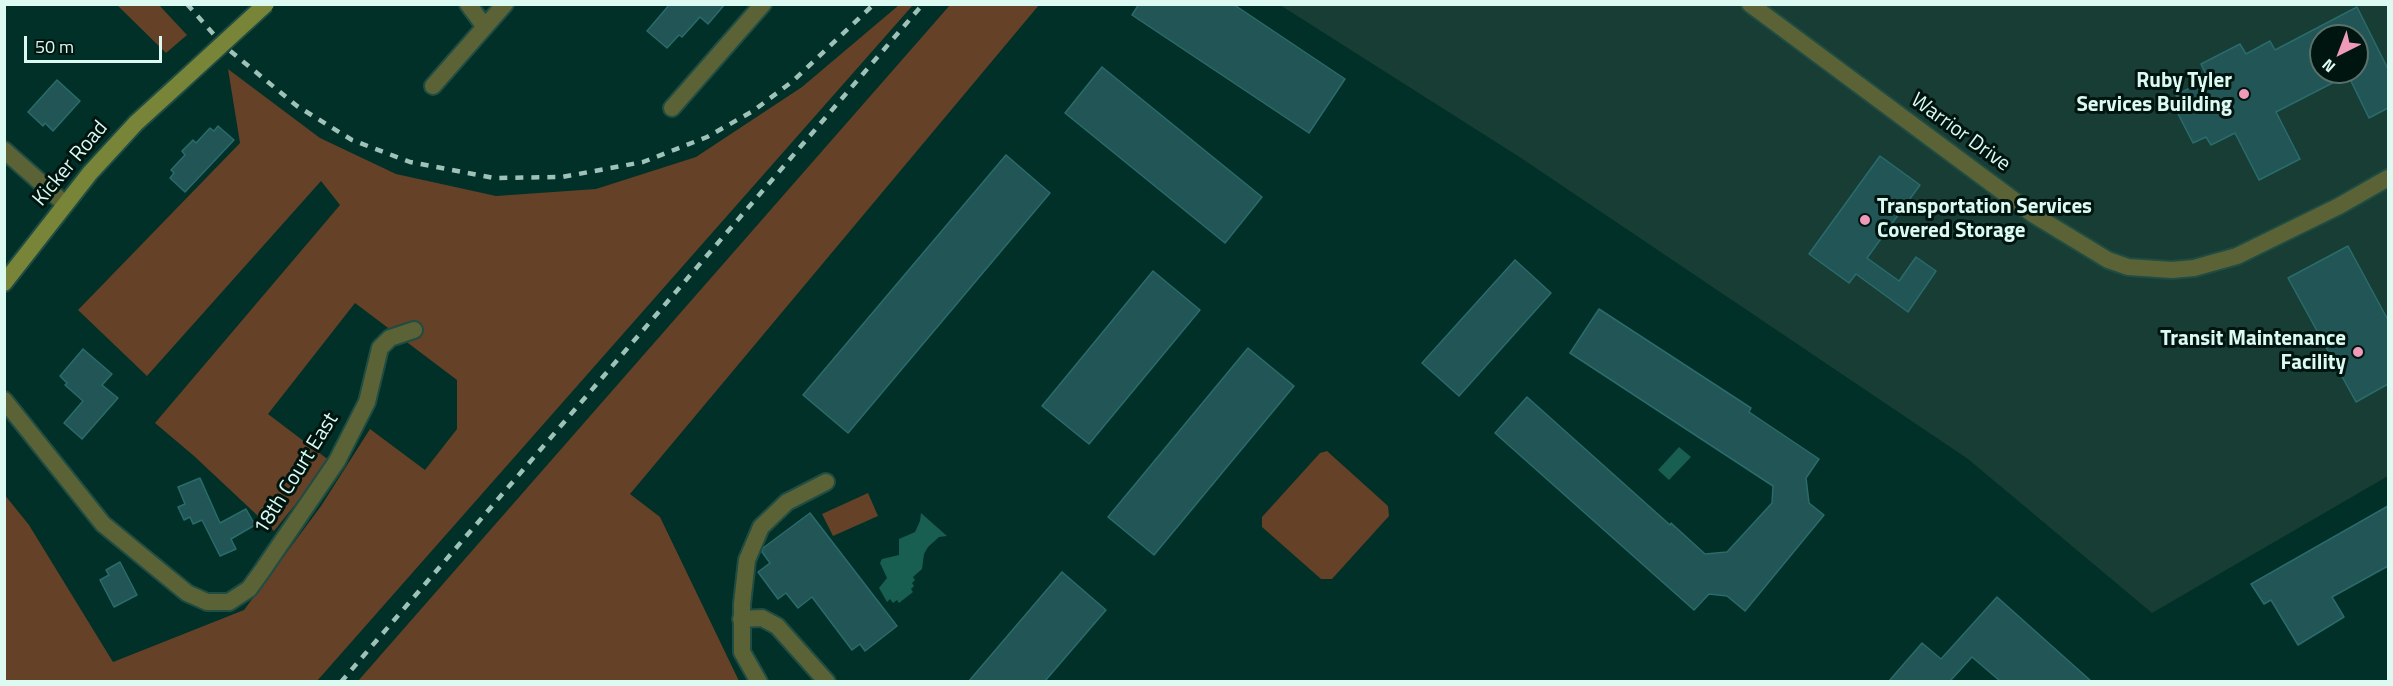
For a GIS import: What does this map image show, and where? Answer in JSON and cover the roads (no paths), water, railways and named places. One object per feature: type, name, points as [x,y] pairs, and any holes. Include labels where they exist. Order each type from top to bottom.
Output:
[{"type":"main road","name":"Kicker Road","points":[[4,283],[90,173],[136,123],[267,4]]},
{"type":"street","points":[[468,4],[485,27]]},
{"type":"street","points":[[433,86],[504,4]]},
{"type":"street","points":[[672,108],[763,4]]},
{"type":"street","name":"Warrior Drive","points":[[1750,4],[2034,215],[2100,256],[2128,267],[2149,270],[2183,269],[2237,256],[2329,211],[2388,178]]},
{"type":"street","points":[[4,150],[65,204]]},
{"type":"street","name":"18th Court East","points":[[4,400],[103,524],[187,593],[207,602],[229,602],[249,589],[337,461],[367,402],[380,348],[390,338],[414,330]]},
{"type":"street","points":[[759,681],[742,652],[741,619],[747,560],[761,527],[787,502],[826,482]]},
{"type":"street","points":[[741,619],[762,618],[777,626],[827,681]]},
{"type":"railway","points":[[187,4],[223,45],[297,106],[352,140],[410,162],[494,178],[562,177],[643,162],[707,137],[753,111],[793,81],[874,4]]},
{"type":"railway","points":[[341,682],[923,4]]},
{"type":"place","name":"Ruby Tyler Services Building","points":[[2244,94]]},
{"type":"place","name":"Transportation Services Covered Storage","points":[[1865,220]]},
{"type":"place","name":"Transit Maintenance Facility","points":[[2358,352]]}]
